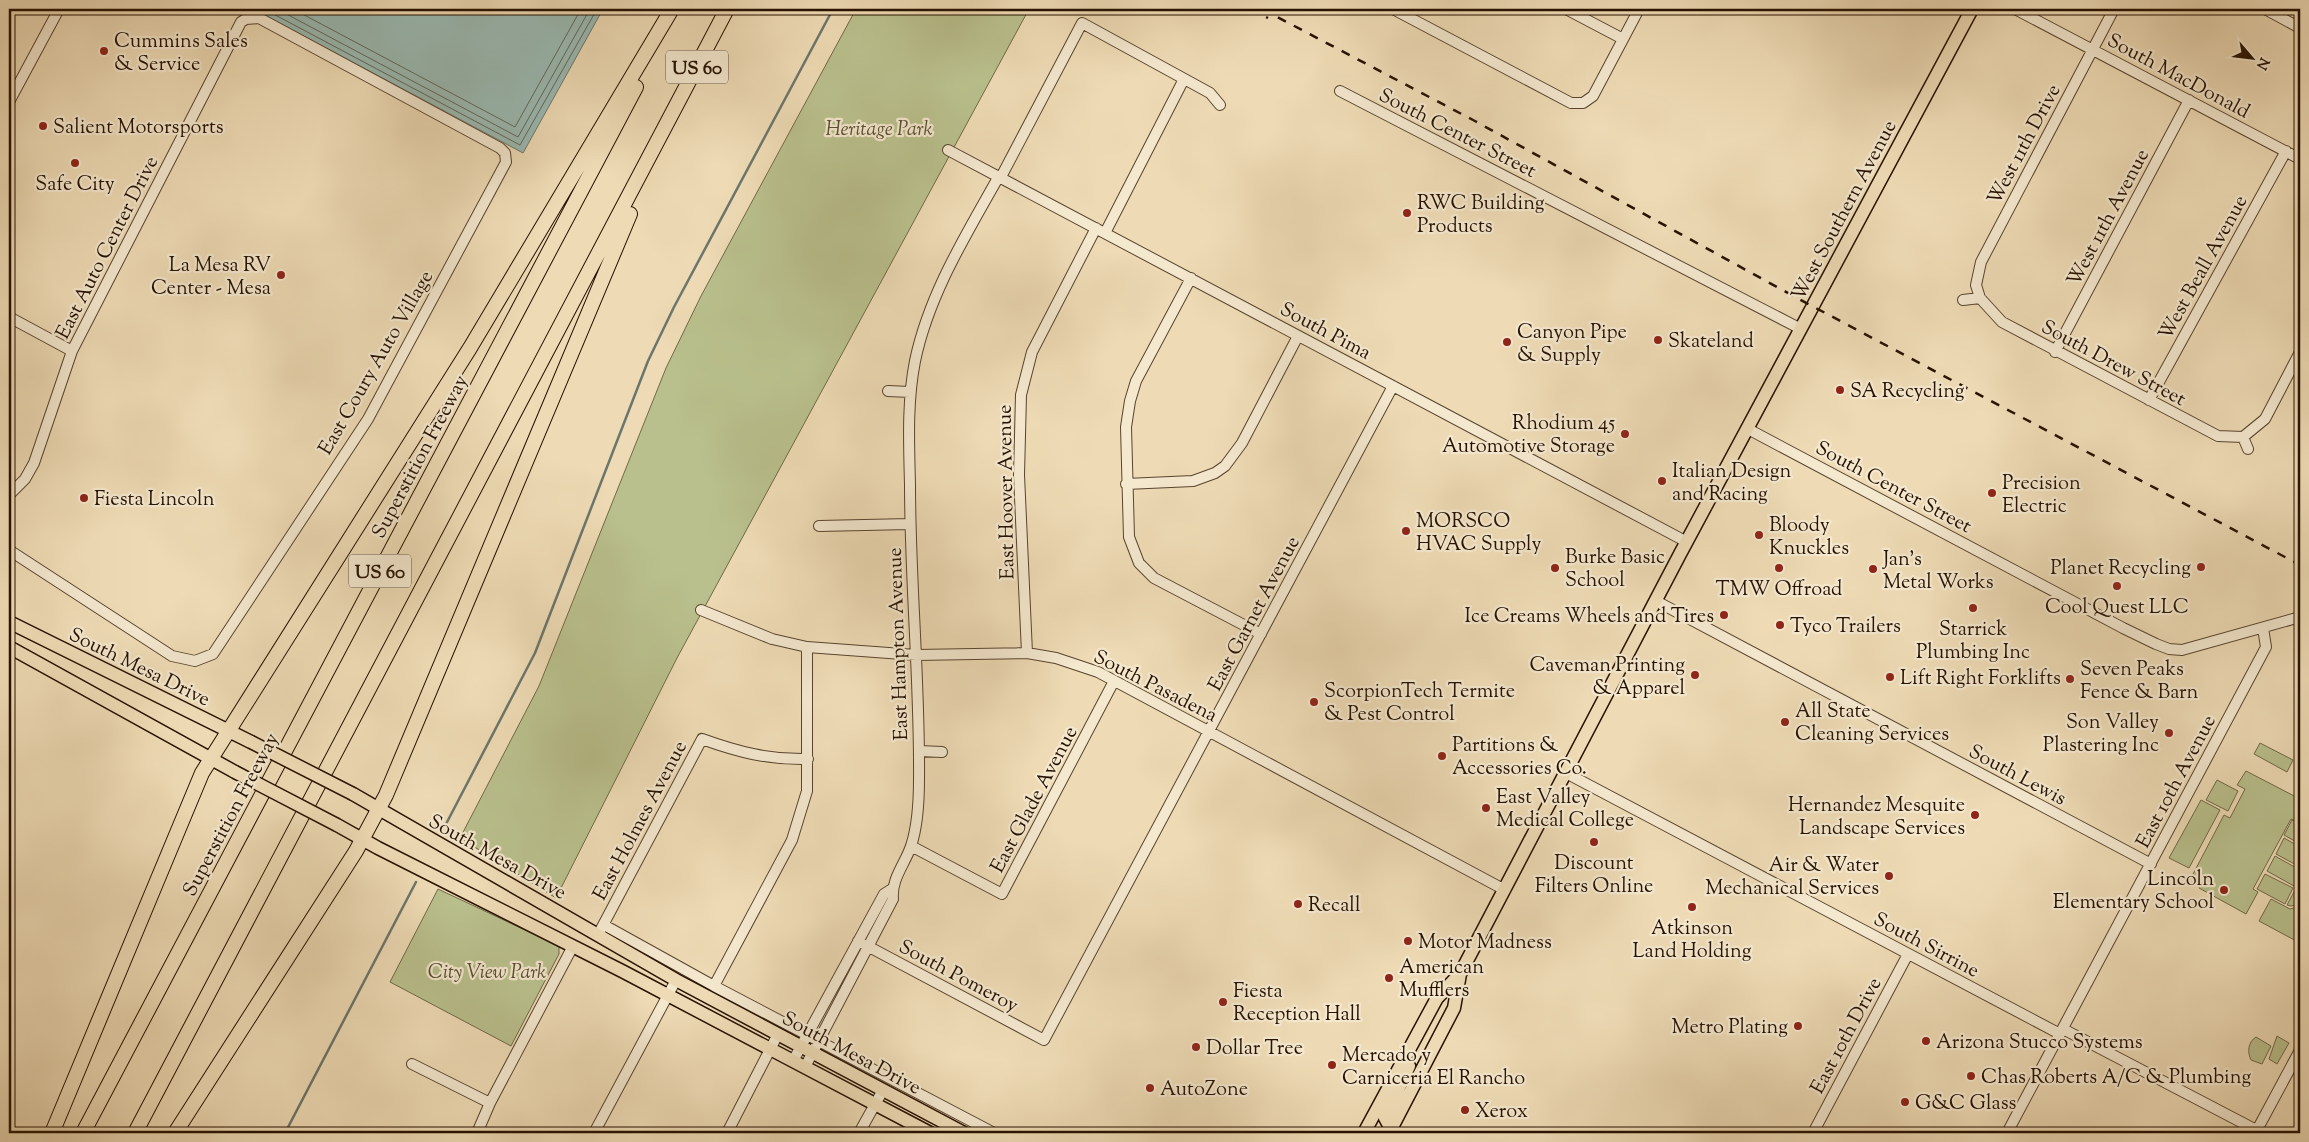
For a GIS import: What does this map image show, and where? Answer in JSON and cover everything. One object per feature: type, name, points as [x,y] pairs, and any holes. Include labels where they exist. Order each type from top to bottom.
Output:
[{"type":"highway","points":[[52,1133],[202,773],[470,348],[672,9]]},
{"type":"highway","name":"Superstition Freeway","points":[[84,1133],[677,9]]},
{"type":"highway","name":"US 60","points":[[135,1133],[727,9]]},
{"type":"highway","points":[[175,1133],[362,840],[379,808],[667,126]]},
{"type":"main road","name":"West Southern Avenue","points":[[1460,974],[1656,600],[1972,9]]},
{"type":"main road","name":"South Mesa Drive","points":[[9,622],[228,730],[379,808],[395,820],[601,929],[676,980],[964,1133]]},
{"type":"main road","name":"South Mesa Drive","points":[[9,647],[210,760],[337,825],[362,840],[667,995],[930,1133]]},
{"type":"main road","points":[[1364,1133],[1437,998],[1460,974]]},
{"type":"main road","points":[[1393,1132],[1454,1008],[1460,974]]},
{"type":"main road","points":[[1393,1132],[1385,1118],[1413,1056],[1413,1042]]},
{"type":"street","points":[[9,102],[58,9]]},
{"type":"street","points":[[1393,9],[1571,103],[1583,103],[1593,96],[1639,9]]},
{"type":"street","points":[[1566,9],[1623,39]]},
{"type":"street","name":"South MacDonald","points":[[2014,9],[2300,158]]},
{"type":"street","name":"West 11th Drive","points":[[1980,298],[1976,285],[1980,262],[2114,9]]},
{"type":"street","points":[[2266,9],[2300,28]]},
{"type":"street","name":"East Coury Auto Village","points":[[9,550],[172,656],[195,661],[213,654],[368,419],[506,162],[505,153],[492,143],[259,18],[246,19]]},
{"type":"street","name":"East Auto Center Drive","points":[[9,495],[25,479],[41,448],[72,350],[241,22],[246,19]]},
{"type":"street","name":"East Hampton Avenue","points":[[799,1064],[806,1050],[807,1035],[893,898],[892,889],[911,846],[918,804],[919,752],[910,524],[910,392],[916,360],[932,306],[953,261],[1082,23],[1184,79]]},
{"type":"street","points":[[1184,79],[1210,93],[1220,105]]},
{"type":"street","name":"East Hoover Avenue","points":[[1027,653],[1019,474],[1021,395],[1032,352],[1184,79]]},
{"type":"street","name":"South Center Street","points":[[1340,91],[1801,329]]},
{"type":"street","name":"West 11th Avenue","points":[[2055,352],[2190,100]]},
{"type":"street","name":"South Pima","points":[[948,150],[1687,542]]},
{"type":"street","name":"West Beall Avenue","points":[[2150,400],[2286,151]]},
{"type":"street","points":[[1191,278],[1136,382],[1132,394],[1126,427],[1126,484],[1129,537],[1132,550],[1145,570],[1165,584],[1261,634]]},
{"type":"street","points":[[1963,300],[1980,298]]},
{"type":"street","name":"South Drew Street","points":[[1980,298],[2002,322],[2055,352],[2218,436],[2243,437]]},
{"type":"street","points":[[9,317],[72,350]]},
{"type":"street","points":[[1126,484],[1193,481],[1215,473],[1224,466],[1242,443],[1298,336]]},
{"type":"street","points":[[2248,449],[2243,437],[2265,419],[2300,352]]},
{"type":"street","name":"East Garnet Avenue","points":[[1044,1040],[1210,733],[1393,386]]},
{"type":"street","points":[[888,391],[910,392]]},
{"type":"street","name":"South Center Street","points":[[1748,429],[2156,644],[2169,649],[2182,650],[2300,617]]},
{"type":"street","points":[[819,526],[910,524]]},
{"type":"street","name":"South Lewis","points":[[1656,600],[2151,864]]},
{"type":"street","name":"South Pasadena","points":[[701,610],[772,639],[807,648],[916,655],[1027,653],[1078,664],[1114,681],[1505,890]]},
{"type":"street","name":"East 10th Avenue","points":[[2008,1133],[2266,647],[2263,628]]},
{"type":"street","points":[[714,986],[792,840],[807,791],[807,648]]},
{"type":"street","name":"East Glade Avenue","points":[[911,846],[1002,894],[1114,681]]},
{"type":"street","name":"East Holmes Avenue","points":[[601,929],[702,739],[751,755],[768,758],[808,759]]},
{"type":"street","points":[[919,752],[942,752]]},
{"type":"street","name":"South Sirrine","points":[[1566,773],[1908,954],[2260,1132]]},
{"type":"street","name":"South Mesa Drive","points":[[601,929],[994,1133]]},
{"type":"street","name":"East Hampton Avenue","points":[[806,1050],[818,1041],[863,943]]},
{"type":"street","name":"South Pomeroy","points":[[863,943],[1044,1040]]},
{"type":"street","points":[[477,1133],[490,1103],[572,946]]},
{"type":"street","name":"East 10th Drive","points":[[1813,1133],[1908,954]]},
{"type":"street","points":[[594,1133],[676,980]]},
{"type":"street","points":[[727,1133],[778,1034]]},
{"type":"street","points":[[2260,1132],[2300,1050]]},
{"type":"street","points":[[412,1064],[490,1103]]},
{"type":"street","points":[[860,1133],[883,1090]]},
{"type":"green space","name":"Heritage Park","points":[[856,9],[1029,9],[677,658],[556,898],[460,838],[539,686],[666,368],[701,296]]},
{"type":"green space","points":[[2260,743],[2293,760],[2287,772],[2254,754]]},
{"type":"green space","points":[[2246,771],[2300,799],[2300,823],[2291,819],[2253,889],[2258,892],[2246,914],[2199,888],[2202,881],[2192,876],[2224,815],[2230,818],[2245,789],[2237,785]]},
{"type":"green space","points":[[2217,780],[2238,791],[2228,811],[2206,800]]},
{"type":"green space","points":[[2201,800],[2220,810],[2189,868],[2169,858]]},
{"type":"green space","points":[[2292,820],[2300,824],[2300,844],[2284,835]]},
{"type":"green space","points":[[2284,838],[2300,847],[2300,867],[2276,854]]},
{"type":"green space","points":[[2275,856],[2300,870],[2300,875],[2294,886],[2267,871]]},
{"type":"green space","points":[[2265,874],[2293,888],[2285,904],[2257,889]]},
{"type":"green space","points":[[2300,881],[2300,904],[2287,905]]},
{"type":"green space","name":"City View Park","points":[[438,889],[559,946],[559,954],[511,1046],[390,982]]},
{"type":"green space","points":[[2271,899],[2290,909],[2300,906],[2300,943],[2259,921]]},
{"type":"green space","points":[[2277,1036],[2289,1043],[2277,1064],[2269,1059]]},
{"type":"green space","points":[[2256,1037],[2271,1046],[2262,1064],[2251,1060],[2249,1054],[2250,1044]]},
{"type":"water","points":[[253,9],[603,9],[523,153]]},
{"type":"waterway","points":[[445,826],[535,653],[648,361],[674,307],[833,9]]},
{"type":"waterway","points":[[285,1133],[416,882]]},
{"type":"railway","points":[[1250,9],[1268,18]]},
{"type":"railway","points":[[1262,9],[1473,120],[1797,298],[2300,565]]},
{"type":"place","name":"Cummins Sales & Service","points":[[104,51]]},
{"type":"place","name":"Salient Motorsports","points":[[43,126]]},
{"type":"place","name":"Safe City","points":[[75,163]]},
{"type":"place","name":"RWC Building Products","points":[[1407,213]]},
{"type":"place","name":"La Mesa RV Center - Mesa","points":[[281,275]]},
{"type":"place","name":"Skateland","points":[[1658,340]]},
{"type":"place","name":"Canyon Pipe & Supply","points":[[1507,342]]},
{"type":"place","name":"SA Recycling","points":[[1840,390]]},
{"type":"place","name":"Rhodium 45 Automotive Storage","points":[[1625,434]]},
{"type":"place","name":"Italian Design and Racing","points":[[1662,481]]},
{"type":"place","name":"Precision Electric","points":[[1992,493]]},
{"type":"place","name":"Fiesta Lincoln","points":[[84,498]]},
{"type":"place","name":"MORSCO HVAC Supply","points":[[1406,531]]},
{"type":"place","name":"Bloody Knuckles","points":[[1759,535]]},
{"type":"place","name":"Planet Recycling","points":[[2201,567]]},
{"type":"place","name":"Burke Basic School","points":[[1555,568]]},
{"type":"place","name":"TMW Offroad","points":[[1779,568]]},
{"type":"place","name":"Jan's Metal Works","points":[[1873,569]]},
{"type":"place","name":"Cool Quest LLC","points":[[2117,586]]},
{"type":"place","name":"Starrick Plumbing Inc","points":[[1973,608]]},
{"type":"place","name":"Ice Creams Wheels and Tires","points":[[1724,615]]},
{"type":"place","name":"Tyco Trailers","points":[[1780,625]]},
{"type":"place","name":"Caveman Printing & Apparel","points":[[1695,675]]},
{"type":"place","name":"Lift Right Forklifts","points":[[1890,677]]},
{"type":"place","name":"Seven Peaks Fence & Barn","points":[[2070,679]]},
{"type":"place","name":"ScorpionTech Termite & Pest Control","points":[[1314,702]]},
{"type":"place","name":"All State Cleaning Services","points":[[1785,722]]},
{"type":"place","name":"Son Valley Plastering Inc","points":[[2169,733]]},
{"type":"place","name":"Partitions & Accessories Co.","points":[[1442,756]]},
{"type":"place","name":"East Valley Medical College","points":[[1486,808]]},
{"type":"place","name":"Hernandez Mesquite Landscape Services","points":[[1975,815]]},
{"type":"place","name":"Discount Filters Online","points":[[1594,842]]},
{"type":"place","name":"Air & Water Mechanical Services","points":[[1889,876]]},
{"type":"place","name":"Lincoln Elementary School","points":[[2224,890]]},
{"type":"place","name":"Recall","points":[[1298,904]]},
{"type":"place","name":"Atkinson Land Holding","points":[[1692,907]]},
{"type":"place","name":"Motor Madness","points":[[1408,941]]},
{"type":"place","name":"American Mufflers","points":[[1389,978]]},
{"type":"place","name":"Fiesta Reception Hall","points":[[1223,1002]]},
{"type":"place","name":"Metro Plating","points":[[1798,1026]]},
{"type":"place","name":"Arizona Stucco Systems","points":[[1926,1041]]},
{"type":"place","name":"Dollar Tree","points":[[1196,1047]]},
{"type":"place","name":"Mercado y Carniceria El Rancho","points":[[1332,1065]]},
{"type":"place","name":"Chas Roberts A/C & Plumbing","points":[[1971,1076]]},
{"type":"place","name":"AutoZone","points":[[1150,1088]]},
{"type":"place","name":"G&C Glass","points":[[1905,1102]]},
{"type":"place","name":"Xerox","points":[[1465,1110]]}]
